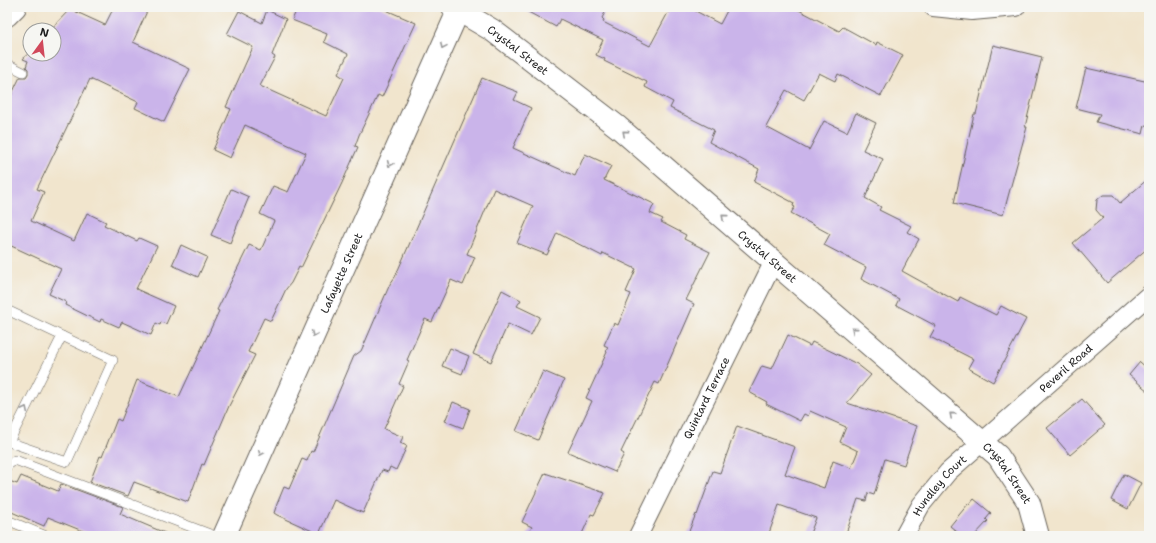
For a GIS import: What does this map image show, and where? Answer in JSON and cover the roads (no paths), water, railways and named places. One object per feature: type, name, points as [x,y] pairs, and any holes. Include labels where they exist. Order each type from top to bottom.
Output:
[{"type":"street","points":[[7,15],[15,7]]},
{"type":"street","points":[[933,7],[972,11],[1016,7]]},
{"type":"street","name":"Crystal Street","points":[[457,8],[492,30],[618,127],[982,440],[998,456],[1029,502],[1038,536]]},
{"type":"street","name":"Lafayette Street","points":[[224,536],[457,8]]},
{"type":"street","name":"Quintard Terrace","points":[[638,536],[774,261]]},
{"type":"street","name":"Peveril Road","points":[[982,440],[1149,295]]},
{"type":"street","name":"Hundley Court","points":[[904,536],[921,505],[948,472],[982,440]]},
{"type":"lane","points":[[7,64],[23,72]]},
{"type":"lane","points":[[7,310],[113,360],[67,462],[8,441],[62,336]]},
{"type":"lane","points":[[7,466],[15,460],[194,532],[215,536]]},
{"type":"lane","points":[[7,520],[46,536]]}]
